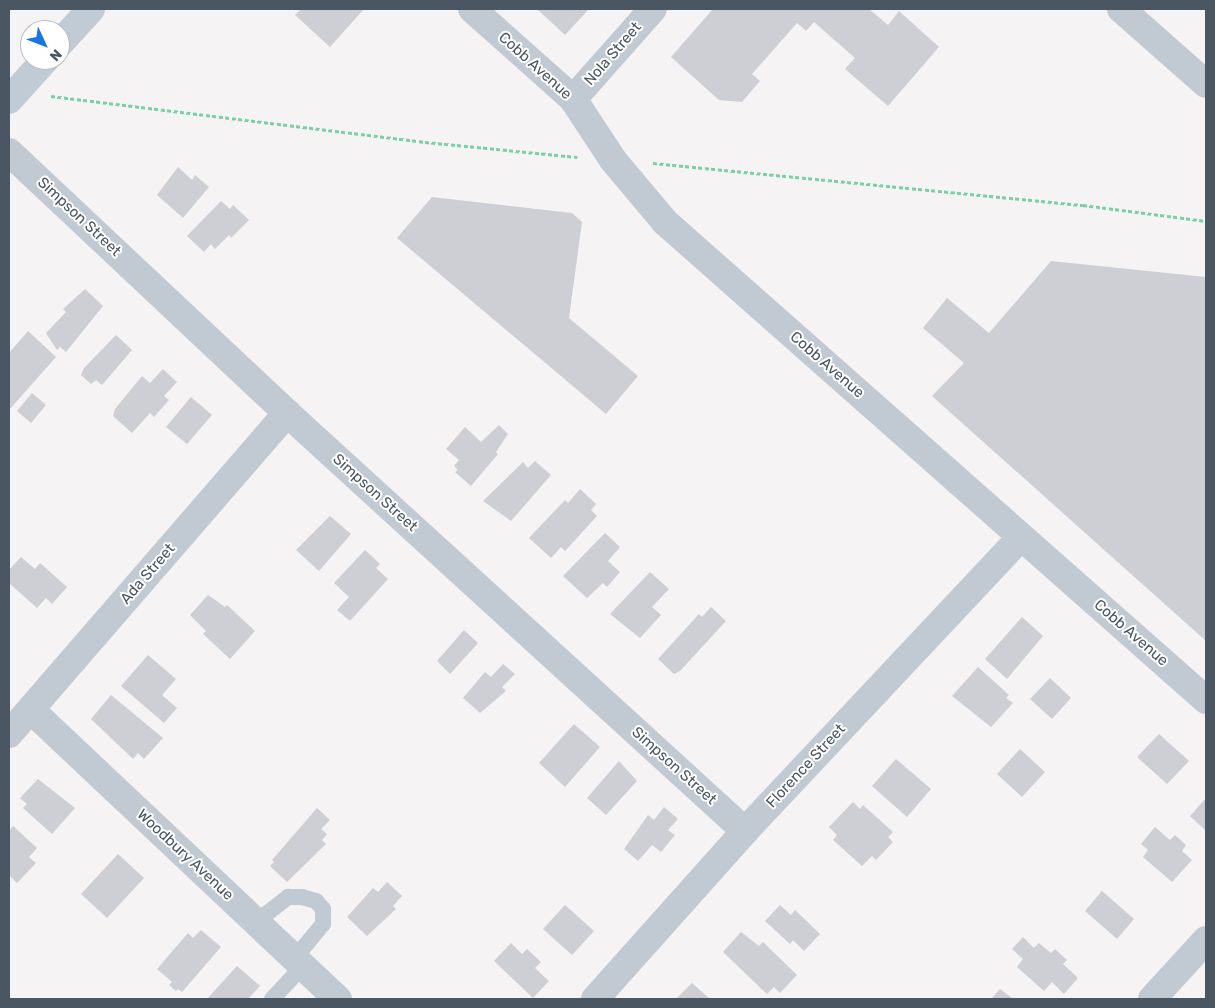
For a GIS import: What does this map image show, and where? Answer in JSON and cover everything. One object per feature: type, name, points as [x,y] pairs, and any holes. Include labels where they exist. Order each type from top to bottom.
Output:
[{"type":"street","points":[[70,32],[90,9]]},
{"type":"street","name":"Cobb Avenue","points":[[472,9],[573,99],[613,160],[665,222],[1206,700]]},
{"type":"street","name":"Nola Street","points":[[573,99],[653,9]]},
{"type":"street","points":[[1121,9],[1206,84]]},
{"type":"street","points":[[9,100],[36,70]]},
{"type":"street","name":"Simpson Street","points":[[9,152],[287,414],[745,830]]},
{"type":"street","name":"Ada Street","points":[[9,734],[287,414]]},
{"type":"street","name":"Florence Street","points":[[595,999],[745,830],[1021,537]]},
{"type":"street","name":"Woodbury Avenue","points":[[31,710],[338,999]]},
{"type":"street","points":[[1152,999],[1206,940]]},
{"type":"lane","points":[[256,922],[288,897],[302,896],[316,901],[323,909],[323,924],[299,962],[272,999]]},
{"type":"building","points":[[301,9],[364,9],[330,47],[295,15]]},
{"type":"building","points":[[537,9],[589,9],[565,35]]},
{"type":"building","points":[[713,9],[869,9],[888,25],[899,11],[939,47],[888,106],[845,69],[855,58],[814,22],[806,31],[797,23],[752,74],[760,81],[742,102],[719,100],[671,57]]},
{"type":"building","points":[[178,167],[192,180],[195,175],[209,187],[183,218],[157,195]]},
{"type":"building","points":[[432,197],[572,213],[582,222],[569,318],[638,376],[606,414],[397,238]]},
{"type":"building","points":[[221,201],[230,209],[233,205],[249,220],[231,238],[229,235],[215,249],[211,244],[204,252],[187,236]]},
{"type":"building","points":[[1051,261],[1206,277],[1206,641],[932,396],[964,363],[923,328],[947,298],[989,333]]},
{"type":"building","points":[[85,289],[103,306],[66,352],[60,347],[57,350],[46,333],[66,312],[63,309]]},
{"type":"building","points":[[28,331],[56,357],[9,410],[9,353]]},
{"type":"building","points":[[116,335],[132,350],[102,385],[96,380],[91,384],[81,375],[84,368]]},
{"type":"building","points":[[163,369],[177,382],[164,396],[169,400],[154,417],[150,413],[132,433],[113,416],[115,409],[142,376],[150,383]]},
{"type":"building","points":[[32,393],[46,405],[31,423],[17,411]]},
{"type":"building","points":[[191,397],[212,415],[187,444],[166,427]]},
{"type":"building","points":[[499,425],[508,434],[496,452],[498,454],[471,486],[455,472],[458,470],[454,466],[459,460],[446,449],[465,427],[481,442]]},
{"type":"building","points":[[535,461],[551,475],[511,521],[483,501],[523,462],[528,468]]},
{"type":"building","points":[[580,489],[596,504],[591,510],[597,516],[565,551],[561,547],[551,558],[529,538],[565,500],[568,503]]},
{"type":"building","points":[[330,516],[351,534],[319,571],[296,550]]},
{"type":"building","points":[[605,533],[620,547],[608,561],[620,572],[607,587],[603,583],[587,598],[563,576]]},
{"type":"building","points":[[365,550],[380,564],[376,568],[388,579],[350,621],[337,610],[349,597],[334,583]]},
{"type":"building","points":[[21,557],[35,569],[40,563],[67,587],[52,604],[46,598],[37,608],[9,583],[9,570]]},
{"type":"building","points":[[650,572],[669,589],[652,607],[661,615],[640,638],[610,614]]},
{"type":"building","points":[[208,595],[225,607],[227,605],[255,631],[230,659],[203,634],[206,631],[190,615]]},
{"type":"building","points":[[711,607],[726,621],[680,671],[674,674],[658,659],[699,614],[702,617]]},
{"type":"building","points":[[1022,617],[1043,636],[1007,679],[985,659]]},
{"type":"building","points":[[464,630],[478,643],[450,674],[437,661]]},
{"type":"building","points":[[148,655],[176,679],[162,695],[177,708],[164,723],[121,686]]},
{"type":"building","points":[[503,664],[515,674],[502,687],[506,691],[480,713],[463,698],[485,672],[491,677]]},
{"type":"building","points":[[978,667],[1009,695],[1006,698],[1013,703],[991,727],[952,696]]},
{"type":"building","points":[[1050,678],[1071,698],[1052,719],[1030,699]]},
{"type":"building","points":[[111,695],[163,738],[144,759],[138,753],[133,759],[91,719]]},
{"type":"building","points":[[574,724],[600,747],[565,787],[539,763]]},
{"type":"building","points":[[1159,734],[1189,761],[1167,784],[1137,757]]},
{"type":"building","points":[[1020,749],[1045,772],[1022,797],[997,774]]},
{"type":"building","points":[[896,759],[931,789],[907,817],[872,786]]},
{"type":"building","points":[[619,761],[637,781],[606,815],[587,798]]},
{"type":"building","points":[[38,779],[75,808],[52,834],[23,808],[27,804],[20,798]]},
{"type":"building","points":[[1206,798],[1206,831],[1190,816]]},
{"type":"building","points":[[853,802],[860,809],[863,805],[893,832],[888,837],[893,842],[876,860],[872,856],[862,866],[833,840],[837,835],[829,827]]},
{"type":"building","points":[[664,807],[678,819],[668,830],[675,835],[661,852],[652,845],[638,861],[624,849],[648,815],[654,820]]},
{"type":"building","points":[[317,808],[330,820],[321,829],[327,834],[322,840],[326,844],[287,882],[270,866],[274,862],[272,860]]},
{"type":"building","points":[[13,826],[37,848],[29,857],[36,863],[17,883],[9,875],[9,831]]},
{"type":"building","points":[[1155,827],[1170,840],[1175,835],[1186,845],[1182,851],[1192,860],[1172,882],[1143,857],[1148,850],[1141,844]]},
{"type":"building","points":[[118,854],[144,878],[107,918],[81,894]]},
{"type":"building","points":[[387,882],[402,896],[393,906],[396,909],[367,936],[347,917],[373,888],[378,892]]},
{"type":"building","points":[[1102,891],[1134,919],[1117,939],[1085,911]]},
{"type":"building","points":[[565,905],[594,931],[572,955],[543,929]]},
{"type":"building","points":[[780,905],[791,915],[795,910],[820,934],[804,951],[793,940],[790,944],[765,921]]},
{"type":"building","points":[[201,930],[221,947],[182,992],[178,989],[176,991],[169,985],[172,982],[157,969],[188,933],[193,938]]},
{"type":"building","points":[[741,932],[759,946],[763,942],[797,975],[780,993],[774,987],[767,994],[723,952]]},
{"type":"building","points":[[1023,937],[1034,948],[1039,943],[1051,953],[1055,949],[1067,960],[1063,964],[1078,978],[1064,994],[1052,982],[1044,991],[1017,967],[1023,959],[1012,949]]},
{"type":"building","points":[[511,943],[522,954],[527,949],[541,962],[535,968],[549,981],[533,998],[494,961]]},
{"type":"building","points":[[237,966],[260,986],[248,999],[207,999]]},
{"type":"building","points":[[692,983],[710,999],[676,999]]},
{"type":"building","points":[[1000,989],[1008,995],[1013,999],[991,999]]}]
